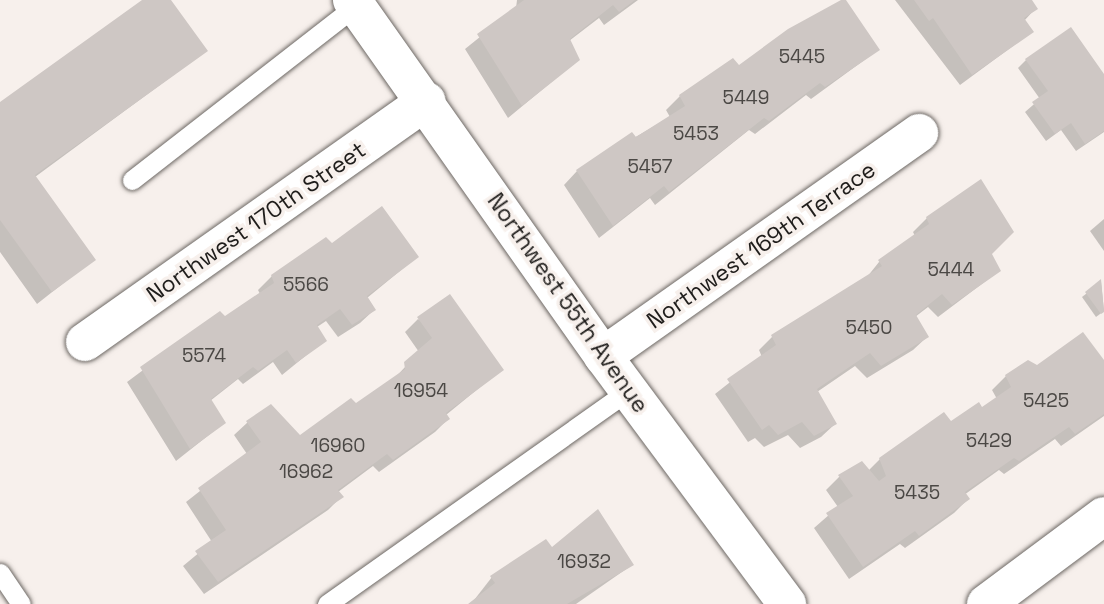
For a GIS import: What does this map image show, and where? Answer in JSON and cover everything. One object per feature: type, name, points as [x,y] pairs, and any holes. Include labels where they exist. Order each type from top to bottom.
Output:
[{"type":"street","name":"Northwest 55th Avenue","points":[[358,2],[603,356],[787,604]]},
{"type":"street","name":"Northwest 170th Street","points":[[85,342],[427,102]]},
{"type":"street","name":"Northwest 169th Terrace","points":[[603,356],[919,133]]},
{"type":"street","points":[[986,604],[1104,516]]},
{"type":"lane","points":[[132,180],[358,2]]},
{"type":"lane","points":[[327,604],[628,391]]},
{"type":"lane","points":[[0,573],[21,604]]},
{"type":"building","points":[[142,0],[171,0],[208,51],[35,175],[96,260],[52,292],[0,220],[0,102]]},
{"type":"building","points":[[524,0],[635,0],[619,12],[613,5],[570,39],[580,60],[522,106],[477,34]]},
{"type":"building","points":[[841,0],[846,0],[880,50],[825,87],[820,83],[769,121],[764,118],[669,192],[664,186],[613,226],[576,170],[632,132],[636,137],[685,106],[679,95],[733,58],[739,65],[788,29]]},
{"type":"building","points":[[914,0],[1032,0],[1038,9],[1024,18],[1034,32],[972,75],[933,18],[929,21]]},
{"type":"building","points":[[1071,27],[1104,74],[1104,131],[1085,144],[1071,123],[1055,134],[1032,102],[1048,91],[1025,59]]},
{"type":"building","points":[[981,179],[1014,232],[992,254],[1001,271],[952,305],[942,294],[916,315],[929,337],[881,366],[870,353],[817,389],[837,424],[814,436],[802,422],[778,435],[769,425],[762,430],[727,379],[776,345],[771,335],[882,266],[878,260],[929,224],[926,217]]},
{"type":"building","points":[[382,206],[419,257],[367,296],[376,310],[352,325],[340,309],[317,325],[327,341],[296,363],[287,350],[258,371],[253,367],[211,399],[226,423],[190,449],[140,367],[220,311],[225,316],[274,283],[271,275],[326,237],[332,243]]},
{"type":"building","points":[[1101,279],[1104,312],[1101,314],[1085,292]]},
{"type":"building","points":[[450,294],[504,370],[446,413],[450,419],[393,460],[387,454],[338,490],[344,497],[218,582],[195,551],[226,530],[198,488],[261,442],[246,421],[271,404],[300,435],[351,398],[356,403],[405,369],[404,362],[432,338],[417,317]]},
{"type":"building","points":[[1083,332],[1104,360],[1104,414],[1075,434],[1069,427],[1019,461],[1014,458],[965,492],[970,499],[919,536],[915,531],[863,567],[826,513],[853,496],[838,475],[862,461],[879,481],[886,476],[879,458],[944,412],[951,421],[979,402],[982,407],[1011,387],[1005,375],[1028,360],[1037,365]]},
{"type":"building","points":[[598,509],[634,565],[567,604],[468,604],[495,583],[490,576],[546,539],[552,547]]}]
